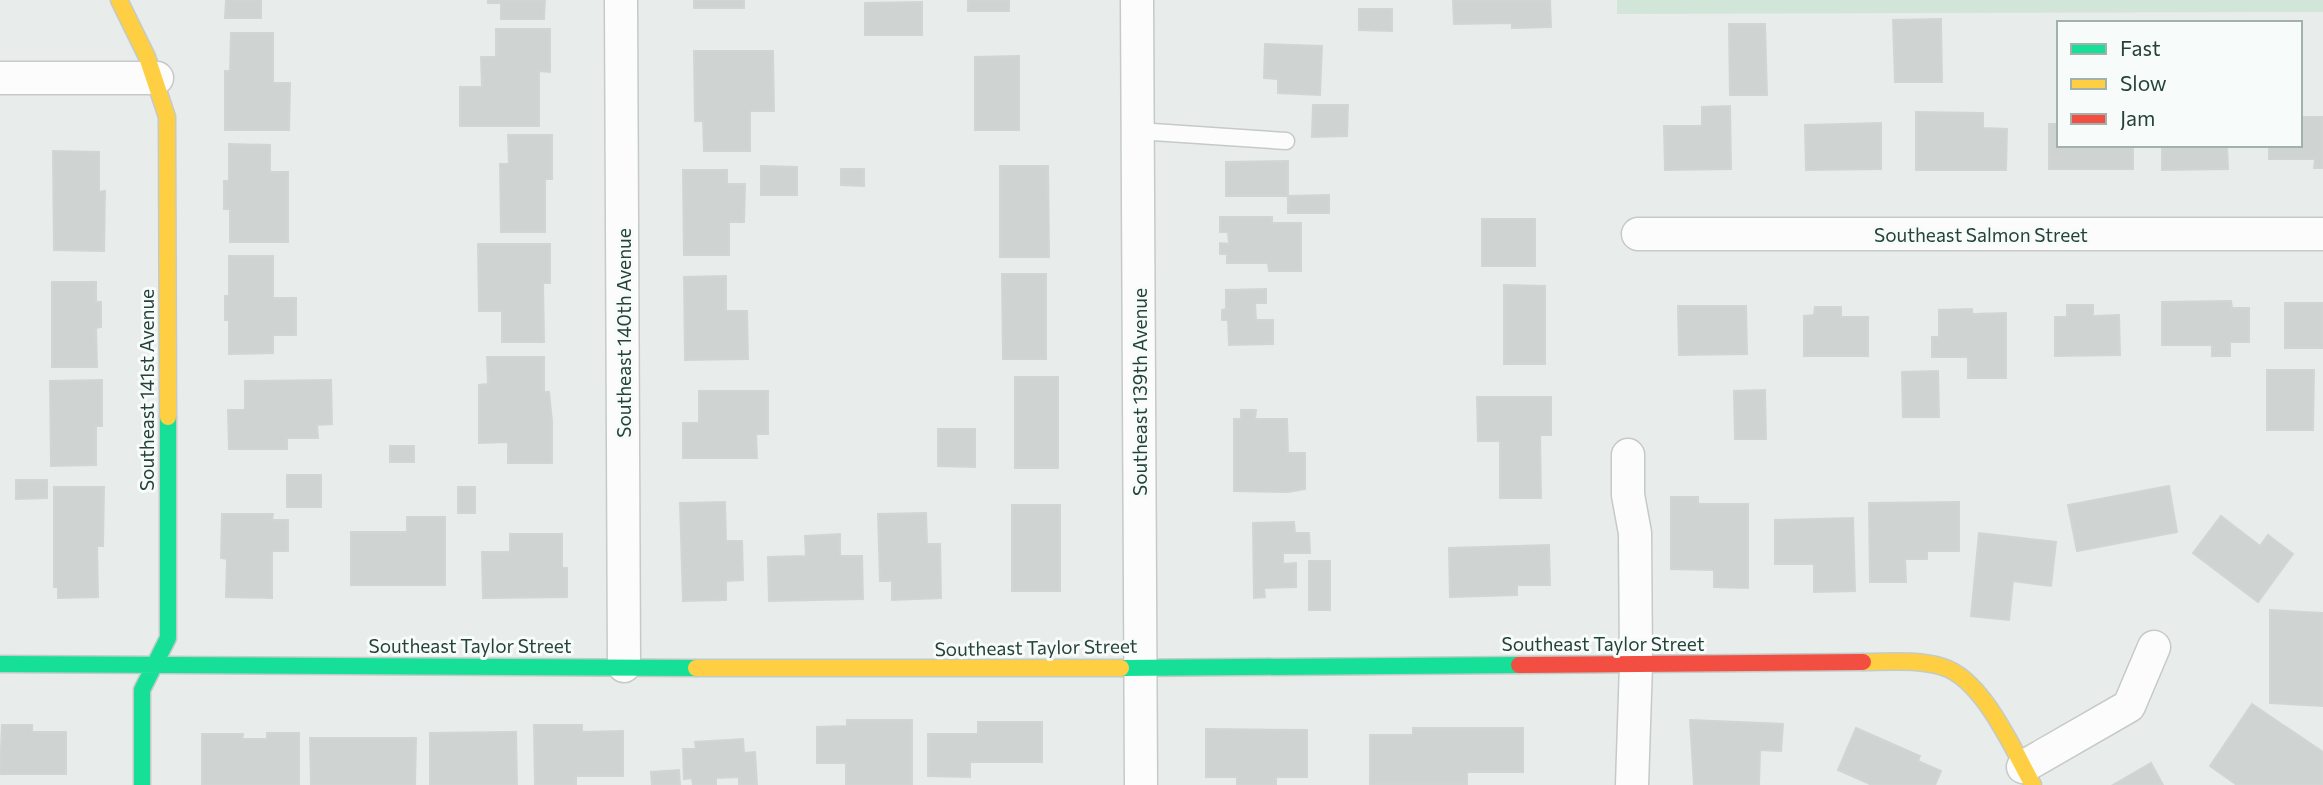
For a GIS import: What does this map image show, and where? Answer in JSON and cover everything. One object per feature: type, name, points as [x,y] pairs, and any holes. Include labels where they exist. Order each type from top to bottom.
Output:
[{"type":"street","name":"Southeast 141st Avenue","points":[[119,0],[135,27],[157,78],[167,117],[167,638],[142,690],[142,785]]},
{"type":"street","name":"Southeast 140th Avenue","points":[[621,0],[624,666]]},
{"type":"street","name":"Southeast 139th Avenue","points":[[1137,0],[1141,785]]},
{"type":"street","points":[[0,78],[157,78]]},
{"type":"street","name":"Southeast Salmon Street","points":[[1638,234],[2323,234]]},
{"type":"street","points":[[1628,455],[1629,503],[1635,533],[1636,664],[1632,785]]},
{"type":"street","points":[[2028,776],[2129,706],[2154,647]]},
{"type":"street","name":"Southeast Taylor Street","points":[[0,664],[914,669],[1905,662],[1929,664],[1952,671],[1975,692],[2003,732],[2028,776]]},
{"type":"lane","points":[[1138,131],[1286,141]]},
{"type":"green space","points":[[1617,0],[2323,0],[2323,12],[1617,14]]},
{"type":"building","points":[[226,0],[261,0],[261,18],[225,18]]},
{"type":"building","points":[[488,0],[545,0],[544,19],[501,19],[501,3],[488,3]]},
{"type":"building","points":[[694,0],[744,0],[744,8],[694,8]]},
{"type":"building","points":[[968,0],[1009,0],[1009,11],[968,11]]},
{"type":"building","points":[[1453,0],[1550,0],[1551,27],[1512,28],[1512,23],[1454,24]]},
{"type":"building","points":[[922,2],[922,35],[865,35],[865,3]]},
{"type":"building","points":[[1359,9],[1392,9],[1392,31],[1359,30]]},
{"type":"building","points":[[1941,19],[1942,82],[1895,82],[1893,20]]},
{"type":"building","points":[[1729,24],[1765,24],[1767,95],[1730,95]]},
{"type":"building","points":[[496,29],[550,29],[550,72],[539,71],[539,126],[460,126],[460,87],[482,87],[481,57],[496,57]]},
{"type":"building","points":[[231,33],[273,33],[273,83],[290,83],[289,130],[225,130],[225,71],[230,71]]},
{"type":"building","points":[[1265,44],[1322,46],[1320,95],[1278,93],[1278,79],[1264,78]]},
{"type":"building","points":[[694,51],[773,51],[774,111],[750,111],[750,151],[704,151],[703,121],[695,121]]},
{"type":"building","points":[[1019,56],[1019,130],[975,130],[975,57]]},
{"type":"building","points":[[1313,105],[1348,105],[1347,136],[1312,137]]},
{"type":"building","points":[[1730,106],[1731,169],[1665,170],[1664,126],[1702,126],[1702,107]]},
{"type":"building","points":[[1916,112],[1983,113],[1983,128],[2007,129],[2006,170],[1916,170]]},
{"type":"building","points":[[2302,117],[2323,117],[2323,168],[2314,168],[2315,159],[2269,159],[2269,147],[2302,147]]},
{"type":"building","points":[[1881,123],[1881,169],[1806,170],[1805,125]]},
{"type":"building","points":[[2049,124],[2057,124],[2057,147],[2133,147],[2133,169],[2049,169]]},
{"type":"building","points":[[508,135],[552,135],[552,179],[545,179],[545,232],[501,232],[500,164],[509,164]]},
{"type":"building","points":[[229,144],[270,145],[270,172],[288,172],[288,242],[230,242],[230,209],[224,209],[224,181],[229,181]]},
{"type":"building","points":[[2162,147],[2227,147],[2228,169],[2162,170]]},
{"type":"building","points":[[53,151],[99,152],[99,192],[105,191],[104,251],[54,250]]},
{"type":"building","points":[[1288,161],[1288,196],[1226,196],[1226,162]]},
{"type":"building","points":[[761,166],[797,167],[797,195],[761,195]]},
{"type":"building","points":[[1000,166],[1048,166],[1049,257],[1000,257]]},
{"type":"building","points":[[841,169],[864,169],[864,186],[841,185]]},
{"type":"building","points":[[683,170],[727,170],[727,184],[745,184],[744,222],[729,222],[729,255],[684,255]]},
{"type":"building","points":[[1329,195],[1329,213],[1288,213],[1288,196]]},
{"type":"building","points":[[1220,217],[1272,217],[1272,223],[1301,223],[1301,271],[1269,271],[1268,263],[1227,263],[1227,254],[1220,254],[1220,243],[1229,244],[1228,232],[1220,232]]},
{"type":"building","points":[[1482,219],[1535,219],[1535,266],[1482,266]]},
{"type":"building","points":[[478,244],[550,244],[550,283],[543,283],[544,342],[502,342],[502,311],[479,311]]},
{"type":"building","points":[[229,256],[273,256],[273,298],[296,298],[296,335],[273,335],[273,353],[229,354],[229,320],[225,320],[225,296],[229,296]]},
{"type":"building","points":[[1002,274],[1046,274],[1046,359],[1003,359]]},
{"type":"building","points":[[726,276],[726,311],[747,311],[748,359],[685,360],[684,277]]},
{"type":"building","points":[[52,282],[96,282],[96,302],[101,302],[101,327],[96,328],[97,367],[52,367]]},
{"type":"building","points":[[1504,285],[1545,286],[1545,364],[1504,364]]},
{"type":"building","points":[[1266,289],[1266,303],[1255,303],[1256,320],[1273,320],[1273,344],[1229,345],[1228,320],[1222,320],[1222,310],[1226,309],[1226,290]]},
{"type":"building","points":[[2231,301],[2232,308],[2249,308],[2249,342],[2230,342],[2230,356],[2212,356],[2212,345],[2162,345],[2162,302]]},
{"type":"building","points":[[2285,303],[2323,303],[2323,348],[2285,348]]},
{"type":"building","points":[[2067,305],[2093,305],[2093,316],[2119,315],[2120,355],[2055,356],[2055,317],[2067,317]]},
{"type":"building","points":[[1678,306],[1746,306],[1747,354],[1679,355]]},
{"type":"building","points":[[1815,307],[1841,307],[1841,317],[1868,317],[1868,356],[1804,356],[1804,316],[1814,315]]},
{"type":"building","points":[[1972,309],[1972,314],[2006,313],[2006,378],[1968,378],[1968,357],[1932,357],[1932,337],[1939,337],[1939,310]]},
{"type":"building","points":[[487,357],[544,357],[544,392],[549,392],[552,421],[552,463],[508,463],[508,442],[479,443],[479,385],[488,384]]},
{"type":"building","points":[[2267,370],[2314,370],[2313,430],[2267,430]]},
{"type":"building","points":[[1938,371],[1939,417],[1903,417],[1902,372]]},
{"type":"building","points":[[1015,377],[1058,377],[1058,468],[1015,468]]},
{"type":"building","points":[[102,380],[102,426],[96,426],[96,465],[51,466],[50,381]]},
{"type":"building","points":[[331,380],[332,424],[317,425],[318,438],[287,438],[287,449],[229,449],[228,410],[245,410],[245,381]]},
{"type":"building","points":[[1765,390],[1766,439],[1735,439],[1734,391]]},
{"type":"building","points":[[699,391],[768,391],[768,434],[756,434],[757,458],[683,458],[683,423],[699,423]]},
{"type":"building","points":[[1477,397],[1551,397],[1551,435],[1540,435],[1541,498],[1500,498],[1500,441],[1478,441]]},
{"type":"building","points":[[1241,410],[1256,410],[1255,419],[1287,419],[1288,453],[1305,453],[1305,489],[1288,492],[1234,491],[1234,419],[1241,419]]},
{"type":"building","points":[[938,429],[975,429],[975,467],[938,466]]},
{"type":"building","points":[[390,446],[414,446],[414,462],[390,462]]},
{"type":"building","points":[[287,475],[321,475],[321,507],[287,507]]},
{"type":"building","points":[[16,480],[47,480],[47,498],[16,499]]},
{"type":"building","points":[[2169,486],[2177,532],[2077,551],[2068,505]]},
{"type":"building","points":[[54,487],[104,487],[103,546],[97,546],[98,597],[58,598],[58,587],[54,587]]},
{"type":"building","points":[[458,487],[475,487],[475,513],[458,513]]},
{"type":"building","points":[[1671,497],[1698,497],[1698,504],[1748,504],[1748,588],[1714,587],[1714,570],[1671,569]]},
{"type":"building","points":[[725,502],[726,541],[742,541],[743,580],[726,581],[726,600],[683,601],[680,503]]},
{"type":"building","points":[[1959,502],[1959,551],[1927,551],[1927,559],[1905,559],[1906,582],[1870,582],[1869,503]]},
{"type":"building","points":[[1012,505],[1060,505],[1060,591],[1012,591]]},
{"type":"building","points":[[926,513],[927,544],[940,544],[941,598],[892,600],[892,581],[880,581],[878,514]]},
{"type":"building","points":[[222,514],[273,514],[272,520],[288,520],[288,551],[272,551],[272,598],[226,597],[227,559],[221,558]]},
{"type":"building","points":[[2221,516],[2260,546],[2268,535],[2293,554],[2258,602],[2193,553]]},
{"type":"building","points":[[407,517],[445,517],[445,585],[351,585],[351,532],[407,532]]},
{"type":"building","points":[[1853,518],[1855,591],[1814,592],[1814,564],[1775,564],[1775,520]]},
{"type":"building","points":[[1294,522],[1295,533],[1309,533],[1310,553],[1283,553],[1283,564],[1296,563],[1296,587],[1264,588],[1265,597],[1254,598],[1253,523]]},
{"type":"building","points":[[1979,533],[2056,542],[2051,586],[2013,581],[2009,620],[1971,616]]},
{"type":"building","points":[[510,534],[562,534],[562,568],[567,568],[567,597],[483,598],[482,552],[510,552]]},
{"type":"building","points":[[840,534],[840,556],[862,556],[863,599],[769,601],[768,557],[806,556],[805,536]]},
{"type":"building","points":[[1549,545],[1550,585],[1517,585],[1517,595],[1450,597],[1449,548]]},
{"type":"building","points":[[1309,561],[1330,561],[1330,610],[1309,610]]},
{"type":"building","points":[[2270,610],[2323,613],[2323,706],[2270,703]]},
{"type":"building","points":[[2252,704],[2323,752],[2323,785],[2237,785],[2210,766]]},
{"type":"building","points":[[847,720],[912,720],[912,785],[846,785],[846,763],[817,763],[817,727],[847,726]]},
{"type":"building","points":[[1690,720],[1783,724],[1781,751],[1760,750],[1759,785],[1694,785]]},
{"type":"building","points":[[978,722],[1042,722],[1042,762],[970,762],[970,777],[928,776],[928,734],[978,734]]},
{"type":"building","points":[[2,725],[32,725],[32,732],[66,732],[66,774],[0,774]]},
{"type":"building","points":[[534,725],[582,725],[582,732],[623,731],[623,776],[576,776],[576,785],[535,785]]},
{"type":"building","points":[[1413,728],[1523,728],[1523,772],[1467,772],[1467,784],[1370,784],[1370,735],[1413,735]]},
{"type":"building","points":[[1856,728],[1920,756],[1918,761],[1941,771],[1935,785],[1872,785],[1838,770]]},
{"type":"building","points":[[1206,729],[1307,730],[1307,777],[1276,777],[1276,785],[1237,785],[1237,777],[1206,777]]},
{"type":"building","points":[[516,732],[517,785],[430,785],[430,733]]},
{"type":"building","points":[[267,733],[299,733],[299,785],[202,785],[202,734],[243,734],[242,739],[267,739]]},
{"type":"building","points":[[310,738],[416,738],[415,785],[311,785]]},
{"type":"building","points":[[743,739],[744,753],[755,752],[757,785],[739,785],[739,777],[716,778],[716,785],[693,785],[692,778],[684,779],[683,749],[696,749],[695,742]]},
{"type":"building","points":[[2151,763],[2163,785],[2113,785]]},
{"type":"building","points":[[679,770],[680,785],[652,785],[651,772]]},
{"type":"traffic: fast","points":[[142,785],[142,690],[168,638],[168,417]]},
{"type":"traffic: fast","points":[[0,664],[696,668]]},
{"type":"traffic: fast","points":[[1121,668],[1519,665]]},
{"type":"traffic: slow","points":[[119,0],[147,57],[167,117],[168,417]]},
{"type":"traffic: slow","points":[[1863,662],[1924,663],[1958,674],[1996,718],[2033,785]]},
{"type":"traffic: slow","points":[[696,668],[1121,668]]},
{"type":"traffic: jam","points":[[1519,665],[1863,662]]}]
